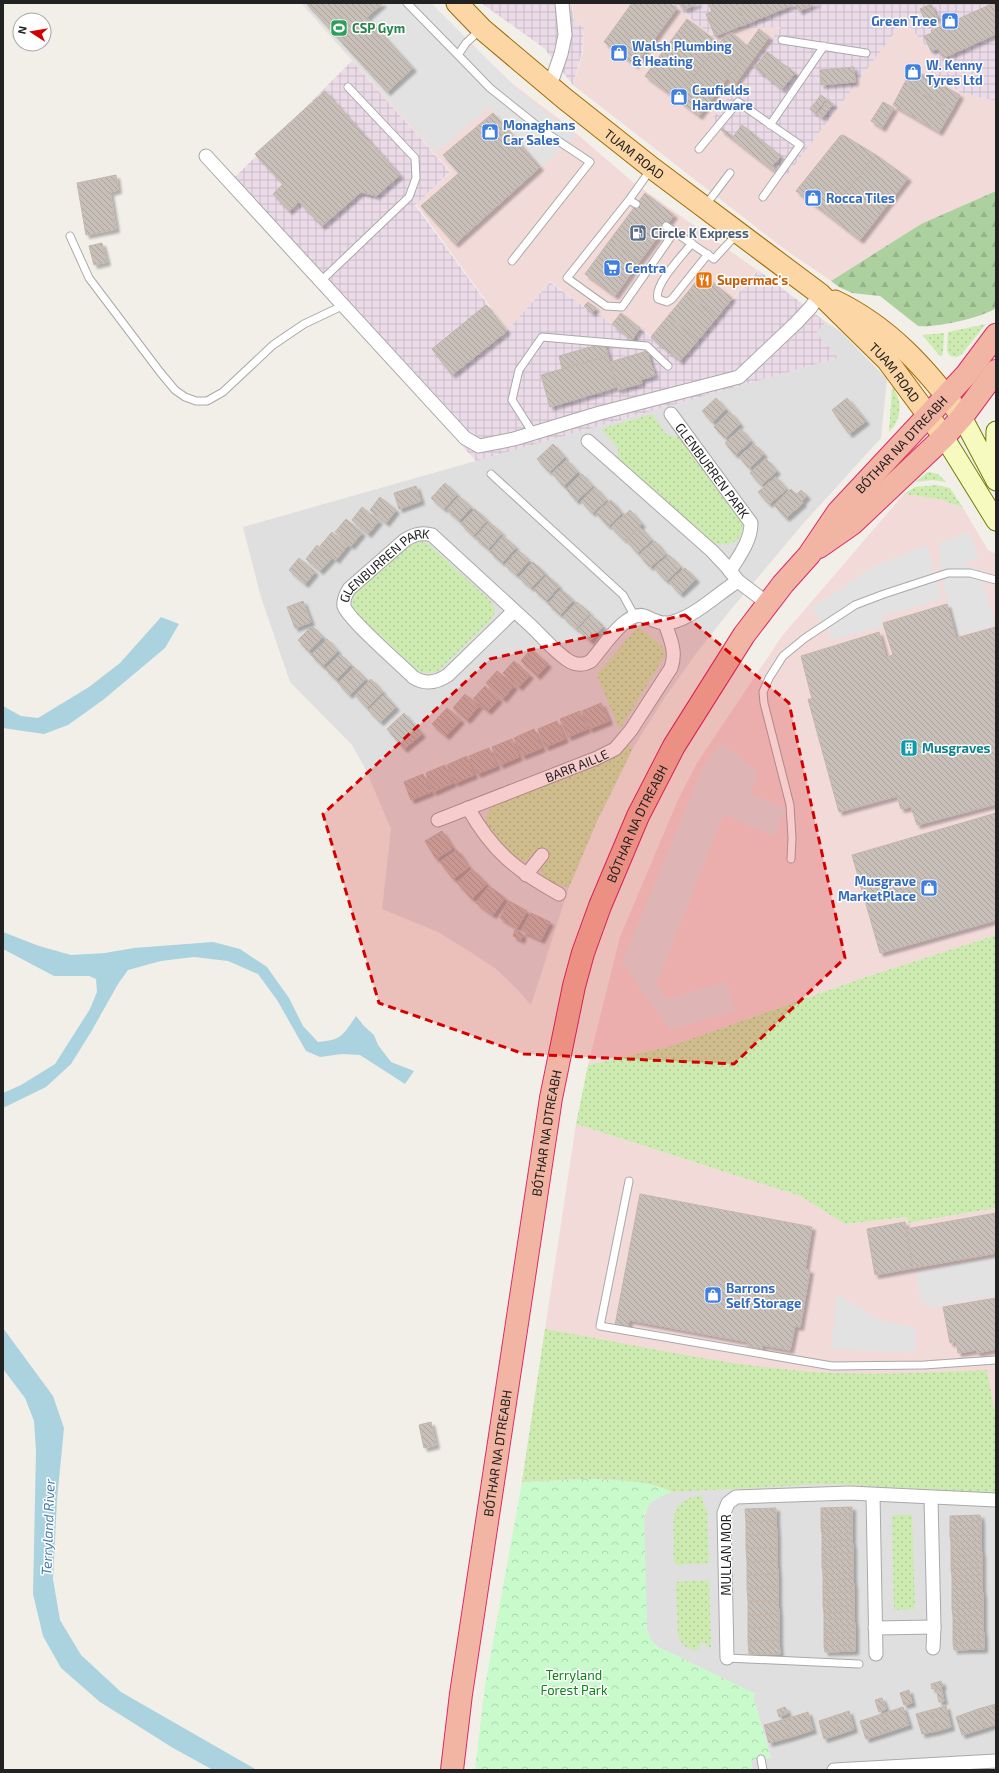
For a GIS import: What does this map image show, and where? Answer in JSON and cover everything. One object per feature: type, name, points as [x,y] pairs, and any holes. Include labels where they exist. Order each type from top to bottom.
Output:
[{"type":"highway","name":"BÓTHAR NA DTREABH","points":[[452,1770],[460,1694],[546,1124],[560,1047],[574,986],[583,953],[600,906],[638,816],[674,746],[714,682],[768,603],[809,555],[838,512],[966,375],[996,335]]},
{"type":"highway","name":"BÓTHAR NA DTREABH","points":[[809,555],[852,524],[944,437],[962,417],[996,372]]},
{"type":"main road","name":"TUAM ROAD","points":[[457,3],[482,29],[652,168],[820,294],[887,360],[944,437],[996,521]]},
{"type":"main road","name":"TUAM ROAD","points":[[820,294],[855,310],[890,335],[919,364],[947,396],[962,417],[996,480]]},
{"type":"main road","points":[[996,431],[996,480]]},
{"type":"street","points":[[550,86],[561,54],[565,35],[562,3]]},
{"type":"street","points":[[206,156],[321,281],[342,306],[465,438],[478,446],[514,439],[600,412],[739,377],[796,323],[811,307],[820,294]]},
{"type":"street","name":"GLENBURREN PARK","points":[[671,414],[751,523],[751,530],[746,543],[730,571]]},
{"type":"street","points":[[588,441],[712,551],[738,582],[768,603]]},
{"type":"street","name":"GLENBURREN PARK","points":[[514,611],[448,675],[439,681],[420,682],[352,619],[344,607],[344,599],[349,589],[405,540],[411,536],[425,533],[432,535],[514,611],[565,659],[573,663],[581,665],[591,662],[627,619],[634,615]]},
{"type":"street","points":[[634,615],[641,615],[665,623],[674,622],[694,611],[738,582]]},
{"type":"street","name":"BARR AILLE","points":[[438,820],[597,758],[615,749],[631,730],[671,668],[674,659],[674,646],[665,623]]},
{"type":"street","points":[[468,808],[480,830],[503,856],[526,875],[559,894]]},
{"type":"street","points":[[526,875],[542,855]]},
{"type":"street","name":"MULLAN MOR","points":[[727,1658],[724,1513],[728,1504],[736,1497],[850,1493],[996,1500]]},
{"type":"street","points":[[873,1495],[876,1654]]},
{"type":"street","points":[[932,1498],[933,1648]]},
{"type":"street","points":[[875,1628],[934,1627]]},
{"type":"street","points":[[834,1770],[996,1761]]},
{"type":"lane","points":[[407,3],[490,88],[545,132],[590,162],[512,261]]},
{"type":"lane","points":[[458,55],[466,43],[482,29]]},
{"type":"lane","points":[[782,40],[866,53]]},
{"type":"lane","points":[[770,125],[824,46]]},
{"type":"lane","points":[[321,281],[409,197],[416,178],[415,158],[348,87]]},
{"type":"lane","points":[[699,149],[738,102],[800,145],[763,197]]},
{"type":"lane","points":[[652,168],[568,278],[606,306],[622,307],[675,231]]},
{"type":"lane","points":[[704,208],[730,173]]},
{"type":"lane","points":[[629,200],[636,204]]},
{"type":"lane","points":[[666,226],[714,259],[738,233]]},
{"type":"lane","points":[[70,236],[89,278],[160,372],[175,390],[185,397],[196,401],[207,401],[223,392],[273,345],[304,324],[342,306]]},
{"type":"lane","points":[[692,243],[660,283],[657,292],[658,299],[667,302],[672,300],[708,254]]},
{"type":"lane","points":[[533,433],[512,400],[519,370],[542,337],[647,346],[668,366]]},
{"type":"lane","points":[[491,474],[623,595],[634,615]]},
{"type":"lane","points":[[791,860],[790,805],[763,692],[769,678],[783,656],[805,638],[855,605],[884,594],[948,573],[970,573],[996,580]]},
{"type":"lane","points":[[629,1181],[600,1326],[832,1366],[924,1365],[996,1360]]},
{"type":"lane","points":[[727,1658],[859,1664]]},
{"type":"lane","points":[[760,1758],[763,1770]]},
{"type":"highlighted area","points":[[685,615],[789,703],[845,958],[734,1064],[524,1054],[379,1003],[323,814],[490,659]]},
{"type":"shaded area","points":[[301,3],[431,3],[455,29],[514,85],[563,122],[634,183],[757,270],[680,361],[641,328],[632,340],[595,311],[592,313],[550,281],[508,331],[416,204],[451,172]]},
{"type":"shaded area","points":[[301,3],[431,3],[519,91],[576,136],[542,167],[489,107],[436,153]]},
{"type":"shaded area","points":[[481,3],[571,3],[574,21],[584,28],[582,52],[573,85],[544,48]]},
{"type":"shaded area","points":[[572,3],[671,3],[715,38],[742,28],[782,27],[784,178],[904,20],[936,58],[927,65],[926,70],[961,93],[996,101],[996,191],[921,224],[831,281],[783,248],[573,85],[583,52],[584,28],[574,21]]},
{"type":"shaded area","points":[[671,3],[996,3],[996,101],[961,93],[926,69],[927,66],[936,58],[904,20],[784,179],[711,121],[781,27],[742,28],[715,38]]},
{"type":"shaded area","points":[[352,61],[450,172],[415,205],[507,331],[550,282],[592,313],[594,310],[631,340],[640,328],[680,361],[758,270],[826,322],[816,333],[838,358],[476,461],[225,187]]},
{"type":"shaded area","points":[[826,322],[840,331],[887,379],[881,438],[802,525],[728,613],[665,697],[633,748],[597,821],[569,887],[531,1005],[496,969],[472,953],[438,932],[382,909],[391,829],[366,770],[352,745],[290,682],[260,594],[243,527],[838,358],[815,333]]},
{"type":"shaded area","points":[[904,494],[940,499],[963,508],[988,550],[996,554],[996,935],[866,977],[671,1046],[588,1065],[620,937],[678,800],[697,763],[782,636]]},
{"type":"shaded area","points":[[969,532],[979,558],[968,562],[968,568],[979,568],[995,625],[956,636],[940,568],[939,543]]},
{"type":"shaded area","points":[[927,545],[942,599],[882,616],[884,626],[831,640],[828,631],[811,608],[874,566]]},
{"type":"shaded area","points":[[721,742],[758,772],[751,793],[786,809],[774,837],[724,814],[657,983],[666,999],[726,981],[736,1011],[670,1030],[622,963],[703,766]]},
{"type":"shaded area","points":[[576,1124],[800,1196],[845,1224],[907,1217],[908,1223],[996,1208],[996,1493],[827,1484],[671,1492],[661,1486],[522,1482]]},
{"type":"shaded area","points":[[996,1256],[996,1296],[934,1307],[921,1304],[916,1272]]},
{"type":"shaded area","points":[[837,1294],[879,1320],[915,1328],[916,1353],[831,1349]]},
{"type":"shaded area","points":[[801,1484],[996,1493],[996,1770],[753,1770],[751,1762],[756,1759],[771,1758],[753,1696],[755,1694],[658,1647],[651,1640],[647,1630],[643,1519],[650,1503],[671,1492]]},
{"type":"green space","points":[[996,191],[996,308],[989,312],[958,322],[918,326],[880,296],[852,293],[839,287],[831,281],[921,224]]},
{"type":"green space","points":[[986,324],[962,354],[957,357],[950,356],[947,351],[948,332]]},
{"type":"green space","points":[[944,333],[943,353],[942,356],[940,356],[922,335]]},
{"type":"green space","points":[[892,387],[896,392],[900,410],[896,422],[889,432]]},
{"type":"green space","points":[[652,414],[667,435],[679,437],[738,513],[742,522],[742,529],[740,536],[736,541],[723,545],[707,539],[618,459],[618,448],[601,429]]},
{"type":"green space","points":[[928,472],[938,474],[946,482],[932,480],[915,482]]},
{"type":"green space","points":[[936,485],[950,488],[963,508],[940,499],[904,494],[915,487]]},
{"type":"green space","points":[[423,541],[491,601],[495,611],[491,620],[437,672],[431,673],[420,672],[358,615],[354,610],[353,605],[355,593],[411,544]]},
{"type":"green space","points":[[640,628],[664,648],[665,655],[622,726],[619,728],[597,675],[636,629]]},
{"type":"green space","points":[[626,744],[633,748],[597,821],[569,887],[551,883],[543,877],[542,867],[550,855],[541,848],[525,861],[521,862],[512,857],[486,827],[488,813],[497,803]]},
{"type":"green space","points":[[996,935],[996,1208],[908,1223],[907,1217],[845,1224],[800,1196],[576,1124],[588,1065],[671,1046],[866,977]]},
{"type":"green space","points":[[545,1329],[706,1359],[802,1371],[872,1374],[987,1370],[996,1420],[996,1493],[827,1484],[671,1492],[656,1486],[639,1482],[619,1480],[577,1479],[522,1482]]},
{"type":"green space","name":"Terryland Forest Park","points":[[591,1479],[642,1483],[671,1492],[653,1500],[644,1514],[647,1630],[651,1640],[658,1647],[756,1694],[753,1696],[771,1758],[751,1761],[753,1770],[475,1770],[485,1686],[522,1482]]},
{"type":"green space","points":[[702,1495],[703,1504],[707,1511],[709,1563],[676,1565],[674,1559],[674,1515],[679,1505],[684,1501]]},
{"type":"green space","points":[[892,1515],[912,1515],[915,1609],[894,1610]]},
{"type":"green space","points":[[709,1580],[711,1649],[702,1641],[698,1649],[694,1651],[683,1645],[678,1636],[676,1582]]},
{"type":"water","points":[[161,617],[179,624],[165,648],[103,700],[68,725],[44,734],[3,728],[3,706],[21,716],[38,718],[89,687],[120,663]]},
{"type":"water","points":[[3,932],[39,946],[71,955],[105,953],[134,948],[213,942],[240,949],[267,967],[289,998],[303,1026],[318,1042],[337,1038],[345,1032],[356,1016],[374,1035],[378,1045],[391,1062],[414,1071],[405,1084],[360,1055],[342,1054],[320,1057],[306,1051],[277,1000],[258,974],[228,961],[194,957],[161,961],[128,970],[118,984],[71,1064],[46,1087],[3,1108],[3,1093],[21,1085],[55,1064],[90,1009],[97,992],[96,979],[89,976],[54,976],[3,949]]},
{"type":"water","name":"Terryland River","points":[[3,1328],[53,1396],[64,1428],[57,1500],[53,1579],[60,1620],[81,1655],[121,1692],[257,1770],[213,1770],[173,1748],[100,1702],[61,1668],[43,1636],[33,1594],[36,1451],[34,1421],[25,1398],[3,1369]]},
{"type":"building","points":[[306,3],[383,3],[367,17],[413,68],[387,92]]},
{"type":"building","points":[[632,3],[669,3],[677,8],[635,65],[604,42]]},
{"type":"building","points":[[677,3],[699,3],[685,9]]},
{"type":"building","points":[[708,3],[737,3],[746,24],[715,36],[706,14],[712,12]]},
{"type":"building","points":[[737,3],[795,3],[795,4],[746,24]]},
{"type":"building","points":[[795,3],[817,3],[799,11]]},
{"type":"building","points":[[996,3],[996,34],[943,58],[938,48],[931,51],[924,36],[932,33],[931,31]]},
{"type":"building","points":[[931,4],[937,18],[926,23],[920,9]]},
{"type":"building","points":[[687,19],[719,43],[677,99],[645,76]]},
{"type":"building","points":[[759,29],[769,37],[735,84],[727,78],[741,59],[720,43],[725,36],[732,33],[747,46]]},
{"type":"building","points":[[719,43],[741,59],[699,116],[677,99]]},
{"type":"building","points":[[767,52],[795,73],[782,89],[755,68]]},
{"type":"building","points":[[854,67],[855,82],[821,85],[820,70]]},
{"type":"building","points":[[913,69],[960,95],[952,110],[904,84]]},
{"type":"building","points":[[904,84],[952,110],[939,132],[893,105]]},
{"type":"building","points":[[325,91],[400,175],[376,196],[361,192],[322,226],[299,202],[289,211],[273,194],[283,184],[255,154]]},
{"type":"building","points":[[821,95],[826,99],[815,113],[810,109]]},
{"type":"building","points":[[828,100],[833,104],[822,118],[817,114]]},
{"type":"building","points":[[883,102],[894,108],[882,128],[871,121]]},
{"type":"building","points":[[493,113],[540,167],[455,244],[421,206],[459,173],[443,155]]},
{"type":"building","points":[[742,125],[781,156],[772,166],[777,170],[775,172],[721,130],[722,128],[733,137]]},
{"type":"building","points":[[843,135],[876,155],[828,215],[796,191],[840,136]]},
{"type":"building","points":[[876,155],[908,178],[860,240],[828,215]]},
{"type":"building","points":[[116,175],[118,190],[110,192],[116,229],[86,235],[77,183]]},
{"type":"building","name":"Circle K Express","points":[[645,193],[674,215],[639,262],[610,240]]},
{"type":"building","name":"Centra","points":[[610,240],[639,262],[615,296],[585,274]]},
{"type":"building","points":[[102,243],[107,262],[94,265],[89,246]]},
{"type":"building","points":[[702,274],[732,298],[717,317],[687,293]]},
{"type":"building","points":[[687,293],[717,317],[698,340],[668,316]]},
{"type":"building","points":[[588,302],[596,308],[592,313],[584,306]]},
{"type":"building","points":[[486,305],[507,331],[452,375],[432,349]]},
{"type":"building","points":[[621,313],[640,328],[632,340],[612,324]]},
{"type":"building","points":[[668,316],[698,340],[680,361],[651,337]]},
{"type":"building","points":[[605,343],[608,356],[562,369],[559,356]]},
{"type":"building","points":[[647,351],[655,375],[641,380],[642,383],[618,390],[610,362]]},
{"type":"building","points":[[608,356],[617,387],[550,407],[541,375]]},
{"type":"building","points":[[716,398],[726,409],[712,422],[702,411]]},
{"type":"building","points":[[847,398],[866,421],[849,434],[832,410]]},
{"type":"building","points":[[730,412],[740,424],[725,438],[714,427]]},
{"type":"building","points":[[741,429],[751,441],[735,455],[725,443]]},
{"type":"building","points":[[553,444],[565,457],[549,472],[537,459]]},
{"type":"building","points":[[754,444],[764,454],[749,468],[739,457]]},
{"type":"building","points":[[766,459],[777,471],[761,485],[750,473]]},
{"type":"building","points":[[567,460],[578,472],[563,486],[552,473]]},
{"type":"building","points":[[582,474],[593,486],[576,501],[566,489]]},
{"type":"building","points":[[776,477],[787,489],[769,504],[758,492]]},
{"type":"building","points":[[445,483],[457,494],[444,509],[431,498]]},
{"type":"building","points":[[416,486],[421,501],[399,509],[394,493]]},
{"type":"building","points":[[595,487],[607,500],[592,513],[581,501]]},
{"type":"building","points":[[791,489],[796,495],[801,490],[807,496],[802,501],[803,503],[786,518],[774,505]]},
{"type":"building","points":[[459,496],[471,507],[459,521],[447,510]]},
{"type":"building","points":[[380,497],[396,510],[386,523],[370,510]]},
{"type":"building","points":[[611,500],[622,513],[608,526],[596,513]]},
{"type":"building","points":[[362,507],[379,521],[368,534],[352,520]]},
{"type":"building","points":[[475,509],[487,520],[473,536],[461,524]]},
{"type":"building","points":[[630,510],[642,524],[624,540],[611,527]]},
{"type":"building","points":[[346,519],[362,533],[351,546],[335,532]]},
{"type":"building","points":[[489,522],[502,533],[488,549],[475,538]]},
{"type":"building","points":[[640,527],[652,540],[637,553],[626,540]]},
{"type":"building","points":[[332,532],[348,545],[336,560],[320,546]]},
{"type":"building","points":[[503,536],[516,547],[502,563],[490,552]]},
{"type":"building","points":[[655,541],[666,554],[650,567],[639,555]]},
{"type":"building","points":[[317,545],[332,558],[320,571],[306,559]]},
{"type":"building","points":[[518,550],[529,560],[516,575],[505,565]]},
{"type":"building","points":[[669,555],[681,567],[666,581],[654,568]]},
{"type":"building","points":[[299,558],[315,572],[305,584],[289,570]]},
{"type":"building","points":[[533,562],[545,573],[531,588],[519,578]]},
{"type":"building","points":[[685,568],[696,579],[680,594],[669,582]]},
{"type":"building","points":[[547,575],[559,586],[546,601],[534,590]]},
{"type":"building","points":[[561,589],[573,600],[560,615],[548,604]]},
{"type":"building","points":[[303,601],[311,622],[295,628],[287,607]]},
{"type":"building","points":[[577,602],[590,613],[576,629],[563,617]]},
{"type":"building","name":"Musgraves","points":[[947,604],[956,638],[996,627],[996,804],[917,825],[911,807],[901,809],[897,796],[839,812],[808,699],[812,699],[801,656],[879,632],[886,657],[893,655],[883,623]]},
{"type":"building","points":[[591,615],[603,626],[590,641],[578,630]]},
{"type":"building","points":[[312,626],[323,637],[308,651],[298,640]]},
{"type":"building","points":[[327,639],[338,651],[322,666],[311,655]]},
{"type":"building","points":[[531,649],[548,664],[537,676],[521,661]]},
{"type":"building","points":[[340,654],[351,665],[336,680],[325,669]]},
{"type":"building","points":[[514,661],[530,675],[519,687],[503,673]]},
{"type":"building","points":[[354,667],[366,679],[349,695],[338,683]]},
{"type":"building","points":[[497,671],[514,686],[503,699],[486,683]]},
{"type":"building","points":[[371,679],[383,692],[367,708],[355,695]]},
{"type":"building","points":[[485,686],[499,699],[488,711],[473,699]]},
{"type":"building","points":[[384,694],[396,707],[380,722],[368,710]]},
{"type":"building","points":[[465,694],[479,706],[467,720],[453,708]]},
{"type":"building","points":[[601,703],[609,721],[589,729],[582,711]]},
{"type":"building","points":[[447,708],[461,720],[446,736],[432,724]]},
{"type":"building","points":[[580,711],[587,729],[568,737],[560,719]]},
{"type":"building","points":[[404,713],[422,734],[404,749],[387,729]]},
{"type":"building","points":[[557,721],[565,739],[545,747],[538,729]]},
{"type":"building","points":[[534,729],[542,748],[522,756],[514,738]]},
{"type":"building","points":[[512,739],[519,757],[500,765],[492,747]]},
{"type":"building","points":[[489,748],[497,766],[477,774],[469,756]]},
{"type":"building","points":[[467,756],[474,775],[455,783],[447,765]]},
{"type":"building","points":[[445,765],[453,783],[433,792],[426,773]]},
{"type":"building","points":[[423,774],[431,792],[411,800],[404,782]]},
{"type":"building","name":"Musgrave MarketPlace","points":[[996,813],[996,920],[880,953],[852,855]]},
{"type":"building","points":[[442,831],[453,848],[436,859],[425,841]]},
{"type":"building","points":[[457,850],[469,867],[453,879],[440,862]]},
{"type":"building","points":[[472,869],[487,884],[472,899],[457,883]]},
{"type":"building","points":[[489,886],[505,898],[493,915],[476,903]]},
{"type":"building","points":[[509,901],[527,911],[517,928],[500,918]]},
{"type":"building","points":[[531,913],[550,922],[541,940],[522,931]]},
{"type":"building","points":[[515,930],[523,934],[521,940],[513,936]]},
{"type":"building","name":"Barrons Self Storage","points":[[640,1194],[812,1227],[805,1269],[810,1270],[800,1327],[795,1326],[790,1350],[762,1345],[762,1349],[747,1346],[748,1342],[629,1320],[628,1327],[615,1325]]},
{"type":"building","points":[[996,1213],[996,1253],[913,1268],[906,1229]]},
{"type":"building","points":[[905,1222],[913,1268],[875,1275],[867,1229]]},
{"type":"building","points":[[996,1298],[996,1349],[977,1353],[976,1350],[958,1353],[956,1342],[950,1343],[943,1307]]},
{"type":"building","points":[[431,1422],[436,1445],[424,1448],[419,1425]]},
{"type":"building","points":[[852,1507],[852,1514],[821,1514],[821,1508]]},
{"type":"building","points":[[776,1508],[776,1521],[746,1522],[745,1509]]},
{"type":"building","points":[[821,1514],[852,1514],[852,1520],[821,1521]]},
{"type":"building","points":[[980,1515],[981,1521],[950,1522],[950,1516]]},
{"type":"building","points":[[852,1520],[852,1527],[821,1528],[821,1521]]},
{"type":"building","points":[[776,1521],[777,1534],[746,1535],[746,1522]]},
{"type":"building","points":[[981,1521],[981,1528],[950,1529],[950,1522]]},
{"type":"building","points":[[852,1527],[852,1533],[822,1534],[821,1528]]},
{"type":"building","points":[[981,1528],[981,1535],[950,1536],[950,1529]]},
{"type":"building","points":[[852,1533],[852,1540],[822,1541],[822,1534]]},
{"type":"building","points":[[777,1534],[777,1548],[746,1548],[746,1535]]},
{"type":"building","points":[[981,1535],[981,1541],[951,1542],[950,1536]]},
{"type":"building","points":[[852,1540],[853,1546],[822,1547],[822,1541]]},
{"type":"building","points":[[981,1541],[981,1548],[951,1549],[951,1542]]},
{"type":"building","points":[[853,1546],[853,1553],[822,1554],[822,1547]]},
{"type":"building","points":[[746,1548],[777,1548],[777,1561],[747,1562]]},
{"type":"building","points":[[981,1548],[982,1555],[951,1556],[951,1549]]},
{"type":"building","points":[[853,1553],[853,1560],[822,1560],[822,1554]]},
{"type":"building","points":[[982,1555],[982,1562],[951,1562],[951,1556]]},
{"type":"building","points":[[822,1560],[853,1560],[853,1566],[822,1567]]},
{"type":"building","points":[[777,1561],[778,1574],[747,1575],[747,1562]]},
{"type":"building","points":[[951,1562],[982,1562],[982,1568],[951,1569]]},
{"type":"building","points":[[853,1566],[853,1573],[823,1574],[822,1567]]},
{"type":"building","points":[[982,1568],[982,1575],[952,1576],[951,1569]]},
{"type":"building","points":[[853,1573],[853,1579],[823,1580],[823,1574]]},
{"type":"building","points":[[778,1574],[778,1587],[747,1588],[747,1575]]},
{"type":"building","points":[[982,1575],[982,1582],[952,1582],[952,1576]]},
{"type":"building","points":[[853,1579],[854,1586],[823,1587],[823,1580]]},
{"type":"building","points":[[952,1582],[982,1582],[982,1588],[952,1589]]},
{"type":"building","points":[[854,1586],[854,1592],[823,1593],[823,1587]]},
{"type":"building","points":[[778,1587],[778,1601],[748,1601],[747,1588]]},
{"type":"building","points":[[982,1588],[983,1595],[952,1596],[952,1589]]},
{"type":"building","points":[[854,1592],[854,1599],[823,1600],[823,1593]]},
{"type":"building","points":[[983,1595],[983,1602],[952,1603],[952,1596]]},
{"type":"building","points":[[854,1599],[854,1606],[823,1606],[823,1600]]},
{"type":"building","points":[[748,1601],[778,1601],[779,1614],[748,1615]]},
{"type":"building","points":[[983,1602],[983,1608],[952,1609],[952,1603]]},
{"type":"building","points":[[823,1606],[854,1606],[854,1612],[824,1613]]},
{"type":"building","points":[[983,1608],[983,1615],[953,1616],[952,1609]]},
{"type":"building","points":[[854,1612],[854,1619],[824,1619],[824,1613]]},
{"type":"building","points":[[779,1614],[779,1627],[748,1628],[748,1615]]},
{"type":"building","points":[[983,1615],[983,1622],[953,1623],[953,1616]]},
{"type":"building","points":[[824,1619],[854,1619],[855,1625],[824,1626]]},
{"type":"building","points":[[983,1622],[983,1629],[953,1629],[953,1623]]},
{"type":"building","points":[[855,1625],[855,1632],[824,1633],[824,1626]]},
{"type":"building","points":[[779,1627],[779,1640],[748,1641],[748,1628]]},
{"type":"building","points":[[953,1629],[983,1629],[984,1635],[953,1636]]},
{"type":"building","points":[[855,1632],[855,1638],[824,1639],[824,1633]]},
{"type":"building","points":[[984,1635],[984,1642],[953,1643],[953,1636]]},
{"type":"building","points":[[855,1638],[855,1645],[824,1646],[824,1639]]},
{"type":"building","points":[[779,1640],[780,1654],[749,1654],[748,1641]]},
{"type":"building","points":[[984,1642],[984,1649],[954,1650],[953,1643]]},
{"type":"building","points":[[855,1645],[855,1651],[825,1652],[824,1646]]},
{"type":"building","points":[[941,1681],[943,1686],[941,1687],[944,1701],[939,1702],[936,1688],[932,1689],[931,1684]]},
{"type":"building","points":[[909,1690],[912,1703],[904,1705],[900,1693]]},
{"type":"building","points":[[882,1698],[886,1709],[879,1712],[875,1700]]},
{"type":"building","points":[[996,1704],[996,1724],[985,1728],[978,1709]]},
{"type":"building","points":[[946,1706],[951,1727],[937,1731],[931,1710]]},
{"type":"building","points":[[785,1707],[788,1713],[779,1717],[777,1710]]},
{"type":"building","points":[[903,1707],[909,1725],[888,1732],[882,1714]]},
{"type":"building","points":[[978,1709],[985,1728],[962,1735],[956,1717]]},
{"type":"building","points":[[931,1710],[937,1731],[922,1734],[916,1714]]},
{"type":"building","points":[[849,1711],[854,1729],[840,1734],[834,1716]]},
{"type":"building","points":[[808,1712],[813,1730],[791,1737],[786,1719]]},
{"type":"building","points":[[882,1714],[888,1732],[866,1739],[860,1721]]},
{"type":"building","points":[[834,1716],[840,1734],[824,1739],[819,1721]]},
{"type":"building","points":[[786,1719],[791,1737],[769,1743],[764,1725]]},
{"type":"place","name":"Green Tree","points":[[950,21]]},
{"type":"place","name":"CSP Gym","points":[[339,28]]},
{"type":"place","name":"Walsh Plumbing & Heating","points":[[619,53]]},
{"type":"place","name":"W. Kenny Tyres Ltd","points":[[913,72]]},
{"type":"place","name":"Caufields Hardware","points":[[679,97]]},
{"type":"place","name":"Monaghans Car Sales","points":[[490,132]]},
{"type":"place","name":"Rocca Tiles","points":[[813,198]]},
{"type":"place","name":"Circle K Express","points":[[638,233]]},
{"type":"place","name":"Centra","points":[[612,268]]},
{"type":"place","name":"Supermac's","points":[[704,280]]},
{"type":"place","name":"Musgraves","points":[[909,748]]},
{"type":"place","name":"Musgrave MarketPlace","points":[[929,888]]},
{"type":"place","name":"Barrons Self Storage","points":[[713,1295]]}]
